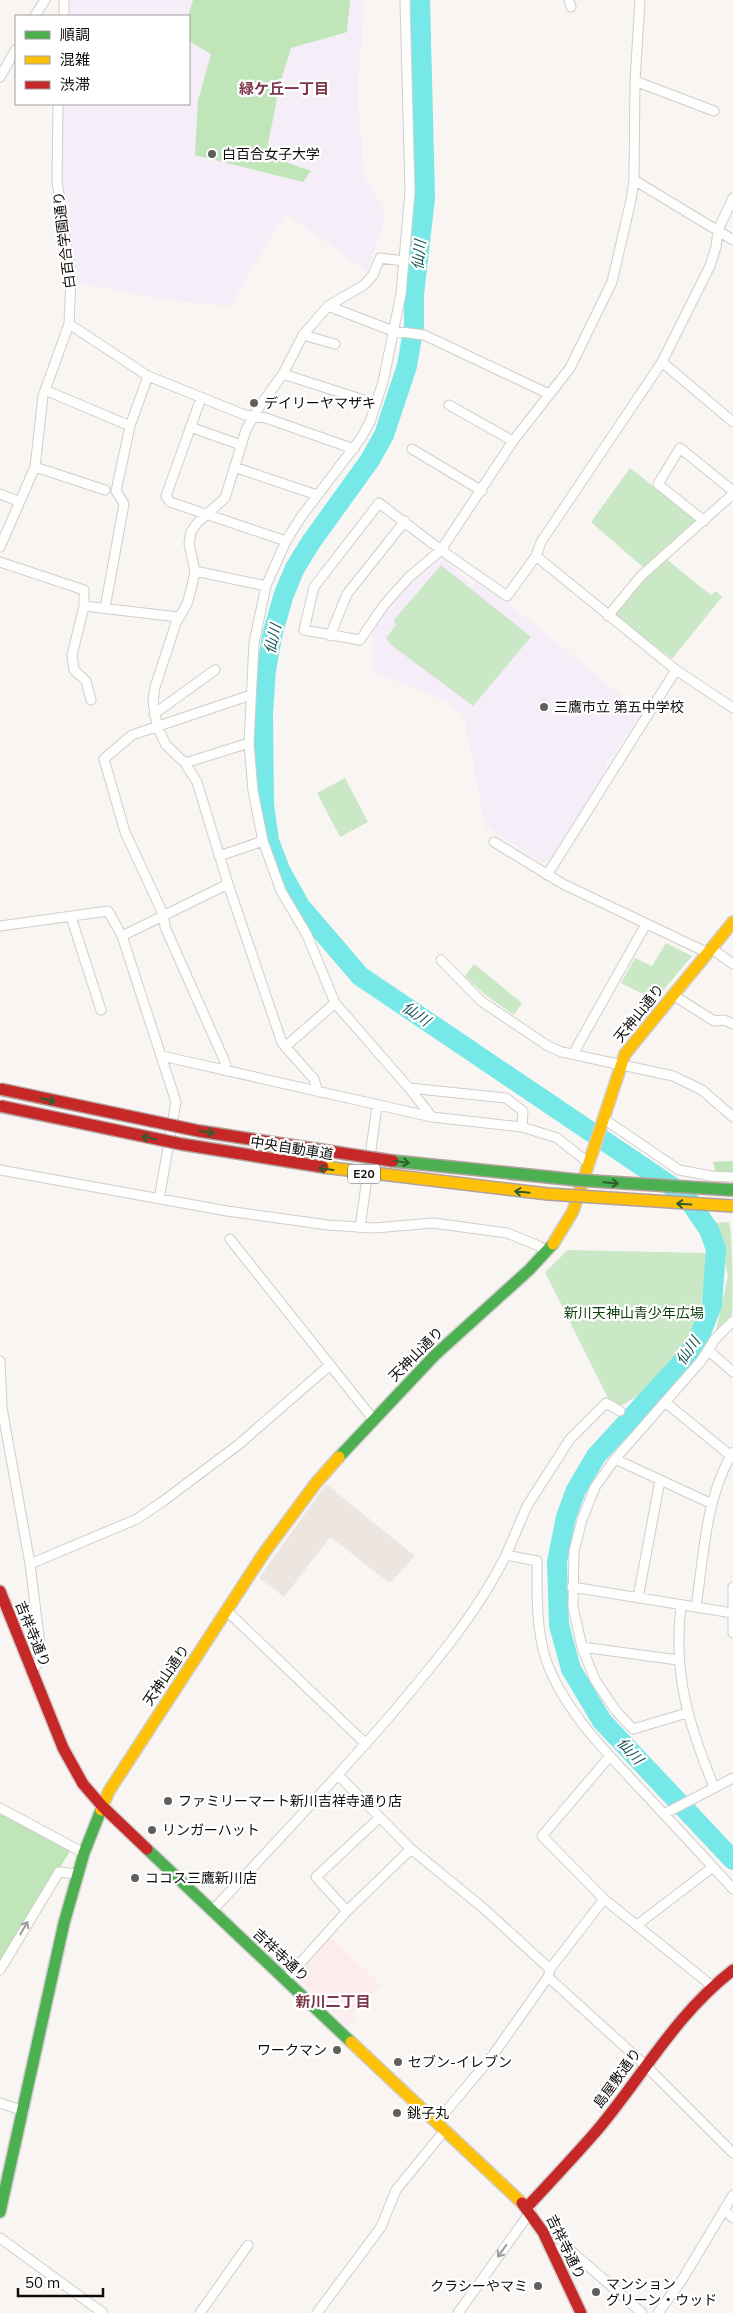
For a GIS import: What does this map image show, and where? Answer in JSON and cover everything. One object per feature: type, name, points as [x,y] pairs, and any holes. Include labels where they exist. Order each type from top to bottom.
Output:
[{"type":"main road","name":"天神山通り","points":[[0,2212],[24,2111],[58,1948],[84,1853],[109,1791],[152,1722],[264,1554],[316,1483],[373,1419],[436,1355],[547,1252],[569,1220],[590,1164],[621,1065],[635,1039],[733,922]]},
{"type":"main road","name":"中央自動車道","points":[[0,1089],[96,1111],[318,1151],[475,1170],[618,1184],[733,1190]]},
{"type":"main road","name":"中央自動車道","points":[[0,1106],[188,1146],[394,1178],[584,1197],[733,1206]]},
{"type":"main road","name":"吉祥寺通り","points":[[0,1591],[63,1748],[83,1784],[103,1807],[212,1911],[529,2209],[552,2251],[579,2312]]},
{"type":"main road","name":"島屋敷通り","points":[[529,2209],[599,2128],[686,2012],[712,1986],[733,1970]]},
{"type":"street","points":[[37,15],[45,0]]},
{"type":"street","points":[[64,0],[64,15]]},
{"type":"street","points":[[405,0],[410,192],[397,332],[370,422],[354,449],[317,495],[286,541],[266,586],[255,634],[250,695],[249,743],[253,791],[263,841],[280,891],[307,935],[335,1003],[432,1117]]},
{"type":"street","points":[[640,0],[634,180],[631,200],[612,282],[570,368],[513,441],[482,491],[441,550],[409,577],[384,605],[360,640],[304,630],[314,587],[379,503],[441,550],[507,596],[536,556],[541,542],[662,362],[710,266],[716,247],[718,230],[733,198]]},
{"type":"street","points":[[0,78],[15,51]]},
{"type":"street","points":[[636,81],[714,110]]},
{"type":"street","name":"白百合学園通り","points":[[0,547],[35,466],[45,390],[69,324],[71,276],[57,181],[58,105]]},
{"type":"street","points":[[634,180],[733,240]]},
{"type":"street","points":[[318,1092],[314,1079],[285,1047],[274,1021],[228,884],[197,782],[185,763],[166,745],[157,726],[154,714],[155,687],[178,617],[189,600],[195,571],[189,544],[191,532],[197,523],[225,498],[241,445],[253,417],[283,374],[303,336],[328,306],[364,285],[373,275],[380,258],[404,261]]},
{"type":"street","points":[[328,306],[397,332],[420,335],[549,394]]},
{"type":"street","points":[[69,324],[148,376],[253,417],[266,418],[354,449]]},
{"type":"street","points":[[303,336],[335,344]]},
{"type":"street","points":[[662,362],[733,422]]},
{"type":"street","points":[[283,374],[376,404]]},
{"type":"street","points":[[105,608],[124,504],[116,491],[130,426],[148,376]]},
{"type":"street","points":[[45,390],[130,426]]},
{"type":"street","points":[[201,398],[166,496],[170,502],[206,516],[286,541]]},
{"type":"street","points":[[449,405],[513,441]]},
{"type":"street","points":[[190,427],[241,445]]},
{"type":"street","points":[[608,616],[641,576],[704,520],[733,493],[680,448],[658,484],[704,520]]},
{"type":"street","points":[[412,449],[482,491]]},
{"type":"street","points":[[35,466],[105,490]]},
{"type":"street","points":[[234,467],[317,495]]},
{"type":"street","points":[[0,494],[20,502]]},
{"type":"street","points":[[330,636],[347,594],[405,521]]},
{"type":"street","points":[[536,556],[676,670],[733,708]]},
{"type":"street","points":[[0,562],[84,590],[84,606],[72,655],[74,670],[86,681],[91,700]]},
{"type":"street","points":[[195,571],[266,586]]},
{"type":"street","points":[[84,606],[178,617]]},
{"type":"street","points":[[154,714],[215,670]]},
{"type":"street","points":[[547,875],[676,670]]},
{"type":"street","points":[[226,1071],[225,1062],[165,927],[164,916],[125,832],[104,759],[132,735],[250,695]]},
{"type":"street","points":[[185,763],[249,743]]},
{"type":"street","points":[[219,856],[263,841]]},
{"type":"street","points":[[494,842],[563,884],[646,924],[710,951],[733,964]]},
{"type":"street","points":[[122,936],[228,884]]},
{"type":"street","points":[[0,926],[108,912],[122,936],[176,1102],[159,1199]]},
{"type":"street","points":[[71,917],[101,1010]]},
{"type":"street","points":[[573,1054],[646,924]]},
{"type":"street","points":[[441,960],[491,1009],[548,1046],[573,1054],[673,1076],[702,1090],[733,1117]]},
{"type":"street","points":[[672,995],[714,1021],[724,1020],[733,1024]]},
{"type":"street","points":[[285,1047],[335,1003]]},
{"type":"street","points":[[162,1056],[432,1117],[522,1127],[557,1138],[590,1164]]},
{"type":"street","points":[[409,1088],[506,1098],[523,1111],[522,1127]]},
{"type":"street","points":[[360,1228],[377,1106]]},
{"type":"street","points":[[603,1122],[679,1170],[711,1176],[733,1177]]},
{"type":"street","points":[[0,1170],[294,1221],[360,1228],[433,1223],[507,1233],[539,1246],[547,1252]]},
{"type":"street","points":[[230,1239],[373,1419]]},
{"type":"street","points":[[687,1713],[633,1729],[616,1711],[595,1680],[582,1647],[573,1607],[574,1551],[582,1520],[595,1487],[615,1459],[709,1351],[715,1339],[733,1320]]},
{"type":"street","points":[[709,1351],[733,1372]]},
{"type":"street","points":[[0,1361],[2,1408],[30,1564],[41,1652],[38,1664],[31,1669]]},
{"type":"street","points":[[30,1564],[137,1519],[238,1445],[330,1365]]},
{"type":"street","points":[[665,1402],[732,1454],[720,1478],[712,1504],[696,1607]]},
{"type":"street","points":[[212,1911],[339,1776],[444,1653],[493,1582],[527,1506],[570,1439],[606,1403],[620,1411]]},
{"type":"street","points":[[615,1459],[712,1504]]},
{"type":"street","points":[[638,1598],[660,1480]]},
{"type":"street","points":[[506,1554],[537,1561],[537,1606],[546,1658],[555,1681],[574,1712],[610,1756],[668,1811],[733,1889]]},
{"type":"street","points":[[572,1587],[732,1613]]},
{"type":"street","points":[[733,1587],[733,1633]]},
{"type":"street","points":[[681,1605],[678,1660],[687,1713],[714,1786]]},
{"type":"street","points":[[227,1611],[366,1744]]},
{"type":"street","points":[[582,1647],[678,1660]]},
{"type":"street","points":[[610,1756],[542,1836],[604,1899],[712,1986]]},
{"type":"street","points":[[339,1776],[411,1849],[482,1907],[733,2153]]},
{"type":"street","points":[[668,1811],[714,1786],[730,1780],[733,1789]]},
{"type":"street","points":[[0,1808],[84,1853]]},
{"type":"street","points":[[347,1911],[316,1877],[379,1818]]},
{"type":"street","points":[[285,1980],[347,1911],[411,1849]]},
{"type":"street","points":[[637,1925],[713,1866]]},
{"type":"street","points":[[0,1970],[59,1872],[78,1874]]},
{"type":"street","points":[[317,2313],[381,2227],[396,2190],[549,1973],[604,1899]]},
{"type":"street","points":[[0,2103],[24,2111]]},
{"type":"street","points":[[658,2313],[682,2280],[733,2195]]},
{"type":"street","name":"島屋敷通り","points":[[458,2313],[529,2209]]},
{"type":"street","points":[[724,2210],[733,2218]]},
{"type":"street","points":[[0,2238],[103,2313]]},
{"type":"street","points":[[200,2313],[248,2245]]},
{"type":"street","points":[[552,2251],[562,2248],[569,2249],[642,2313]]},
{"type":"shaded area","name":"白百合女子大学","points":[[70,0],[365,0],[357,95],[365,178],[382,205],[385,221],[367,272],[289,215],[283,217],[230,306],[165,300],[75,282],[61,182],[62,105],[190,105],[190,15],[69,15]]},
{"type":"shaded area","name":"三鷹市立 第五中学校","points":[[442,557],[473,587],[477,581],[507,602],[642,713],[619,746],[615,756],[612,756],[606,763],[607,769],[550,860],[540,862],[485,826],[464,716],[446,701],[371,671],[373,630],[389,608],[413,582]]},
{"type":"shaded area","points":[[326,1484],[415,1556],[390,1583],[330,1537],[284,1597],[259,1578]]},
{"type":"shaded area","points":[[331,1937],[381,1985],[352,2014],[356,2018],[348,2027],[296,1976]]},
{"type":"green space","points":[[193,0],[350,0],[347,32],[291,48],[280,83],[267,149],[274,158],[311,171],[303,182],[195,155],[198,101],[211,54],[190,42],[190,15],[188,15]]},
{"type":"green space","points":[[630,468],[695,519],[695,523],[644,568],[591,522]]},
{"type":"green space","points":[[665,558],[711,595],[716,591],[722,597],[672,659],[615,615],[615,611],[645,576]]},
{"type":"green space","points":[[441,565],[531,637],[473,706],[391,645],[386,638],[396,625],[394,620]]},
{"type":"green space","points":[[345,778],[368,822],[340,837],[317,793]]},
{"type":"green space","points":[[666,943],[692,956],[655,1000],[621,983],[635,958],[652,966]]},
{"type":"green space","points":[[474,964],[522,1003],[514,1015],[484,994],[465,976]]},
{"type":"green space","points":[[733,1161],[733,1179],[718,1180],[713,1162]]},
{"type":"green space","points":[[729,1222],[733,1283],[732,1314],[726,1324],[716,1331],[728,1276],[716,1223]]},
{"type":"green space","name":"新川天神山青少年広場","points":[[568,1250],[707,1253],[704,1292],[691,1343],[648,1390],[614,1410],[545,1272]]},
{"type":"green space","points":[[0,1812],[71,1850],[0,1962]]},
{"type":"waterway","name":"仙川","points":[[420,0],[425,198],[414,294],[414,325],[407,366],[384,435],[370,460],[311,542],[295,568],[284,594],[273,632],[266,670],[263,713],[264,805],[269,841],[281,872],[300,906],[360,976],[686,1196],[709,1230],[716,1249],[712,1305],[698,1340],[685,1359],[596,1456],[576,1490],[566,1517],[557,1562],[559,1625],[571,1669],[602,1721],[733,1860]]},
{"type":"traffic: fast","points":[[393,1161],[577,1180],[733,1190]]},
{"type":"traffic: fast","points":[[339,1457],[435,1355],[529,1270],[553,1244]]},
{"type":"traffic: fast","points":[[0,2212],[64,1923],[84,1853],[101,1810]]},
{"type":"traffic: fast","points":[[147,1849],[351,2042]]},
{"type":"traffic: slow","points":[[553,1244],[573,1211],[625,1054],[733,922]]},
{"type":"traffic: slow","points":[[323,1167],[548,1194],[733,1206]]},
{"type":"traffic: slow","points":[[101,1810],[109,1791],[264,1553],[316,1483],[339,1457]]},
{"type":"traffic: slow","points":[[351,2042],[522,2203]]},
{"type":"traffic: jam","points":[[0,1089],[199,1131],[393,1161]]},
{"type":"traffic: jam","points":[[0,1106],[181,1144],[323,1167]]},
{"type":"traffic: jam","points":[[0,1591],[63,1748],[83,1784],[103,1807],[147,1849]]},
{"type":"traffic: jam","points":[[527,2207],[599,2128],[677,2025],[713,1987],[733,1970]]},
{"type":"traffic: jam","points":[[522,2203],[543,2232],[581,2313]]},
{"type":"place","name":"白百合女子大学","points":[[212,154]]},
{"type":"place","name":"デイリーヤマザキ","points":[[254,403]]},
{"type":"place","name":"三鷹市立 第五中学校","points":[[544,707]]},
{"type":"place","name":"ファミリーマート新川吉祥寺通り店","points":[[168,1801]]},
{"type":"place","name":"リンガーハット","points":[[152,1830]]},
{"type":"place","name":"ココス三鷹新川店","points":[[135,1878]]},
{"type":"place","name":"ワークマン","points":[[337,2050]]},
{"type":"place","name":"セブン-イレブン","points":[[398,2062]]},
{"type":"place","name":"銚子丸","points":[[397,2113]]},
{"type":"place","name":"クラシーやマミ","points":[[538,2286]]},
{"type":"place","name":"マンション グリーン・ウッド","points":[[596,2292]]},
{"type":"district","name":"緑ケ丘一丁目","points":[[284,89]]},
{"type":"district","name":"新川二丁目","points":[[333,2002]]}]
